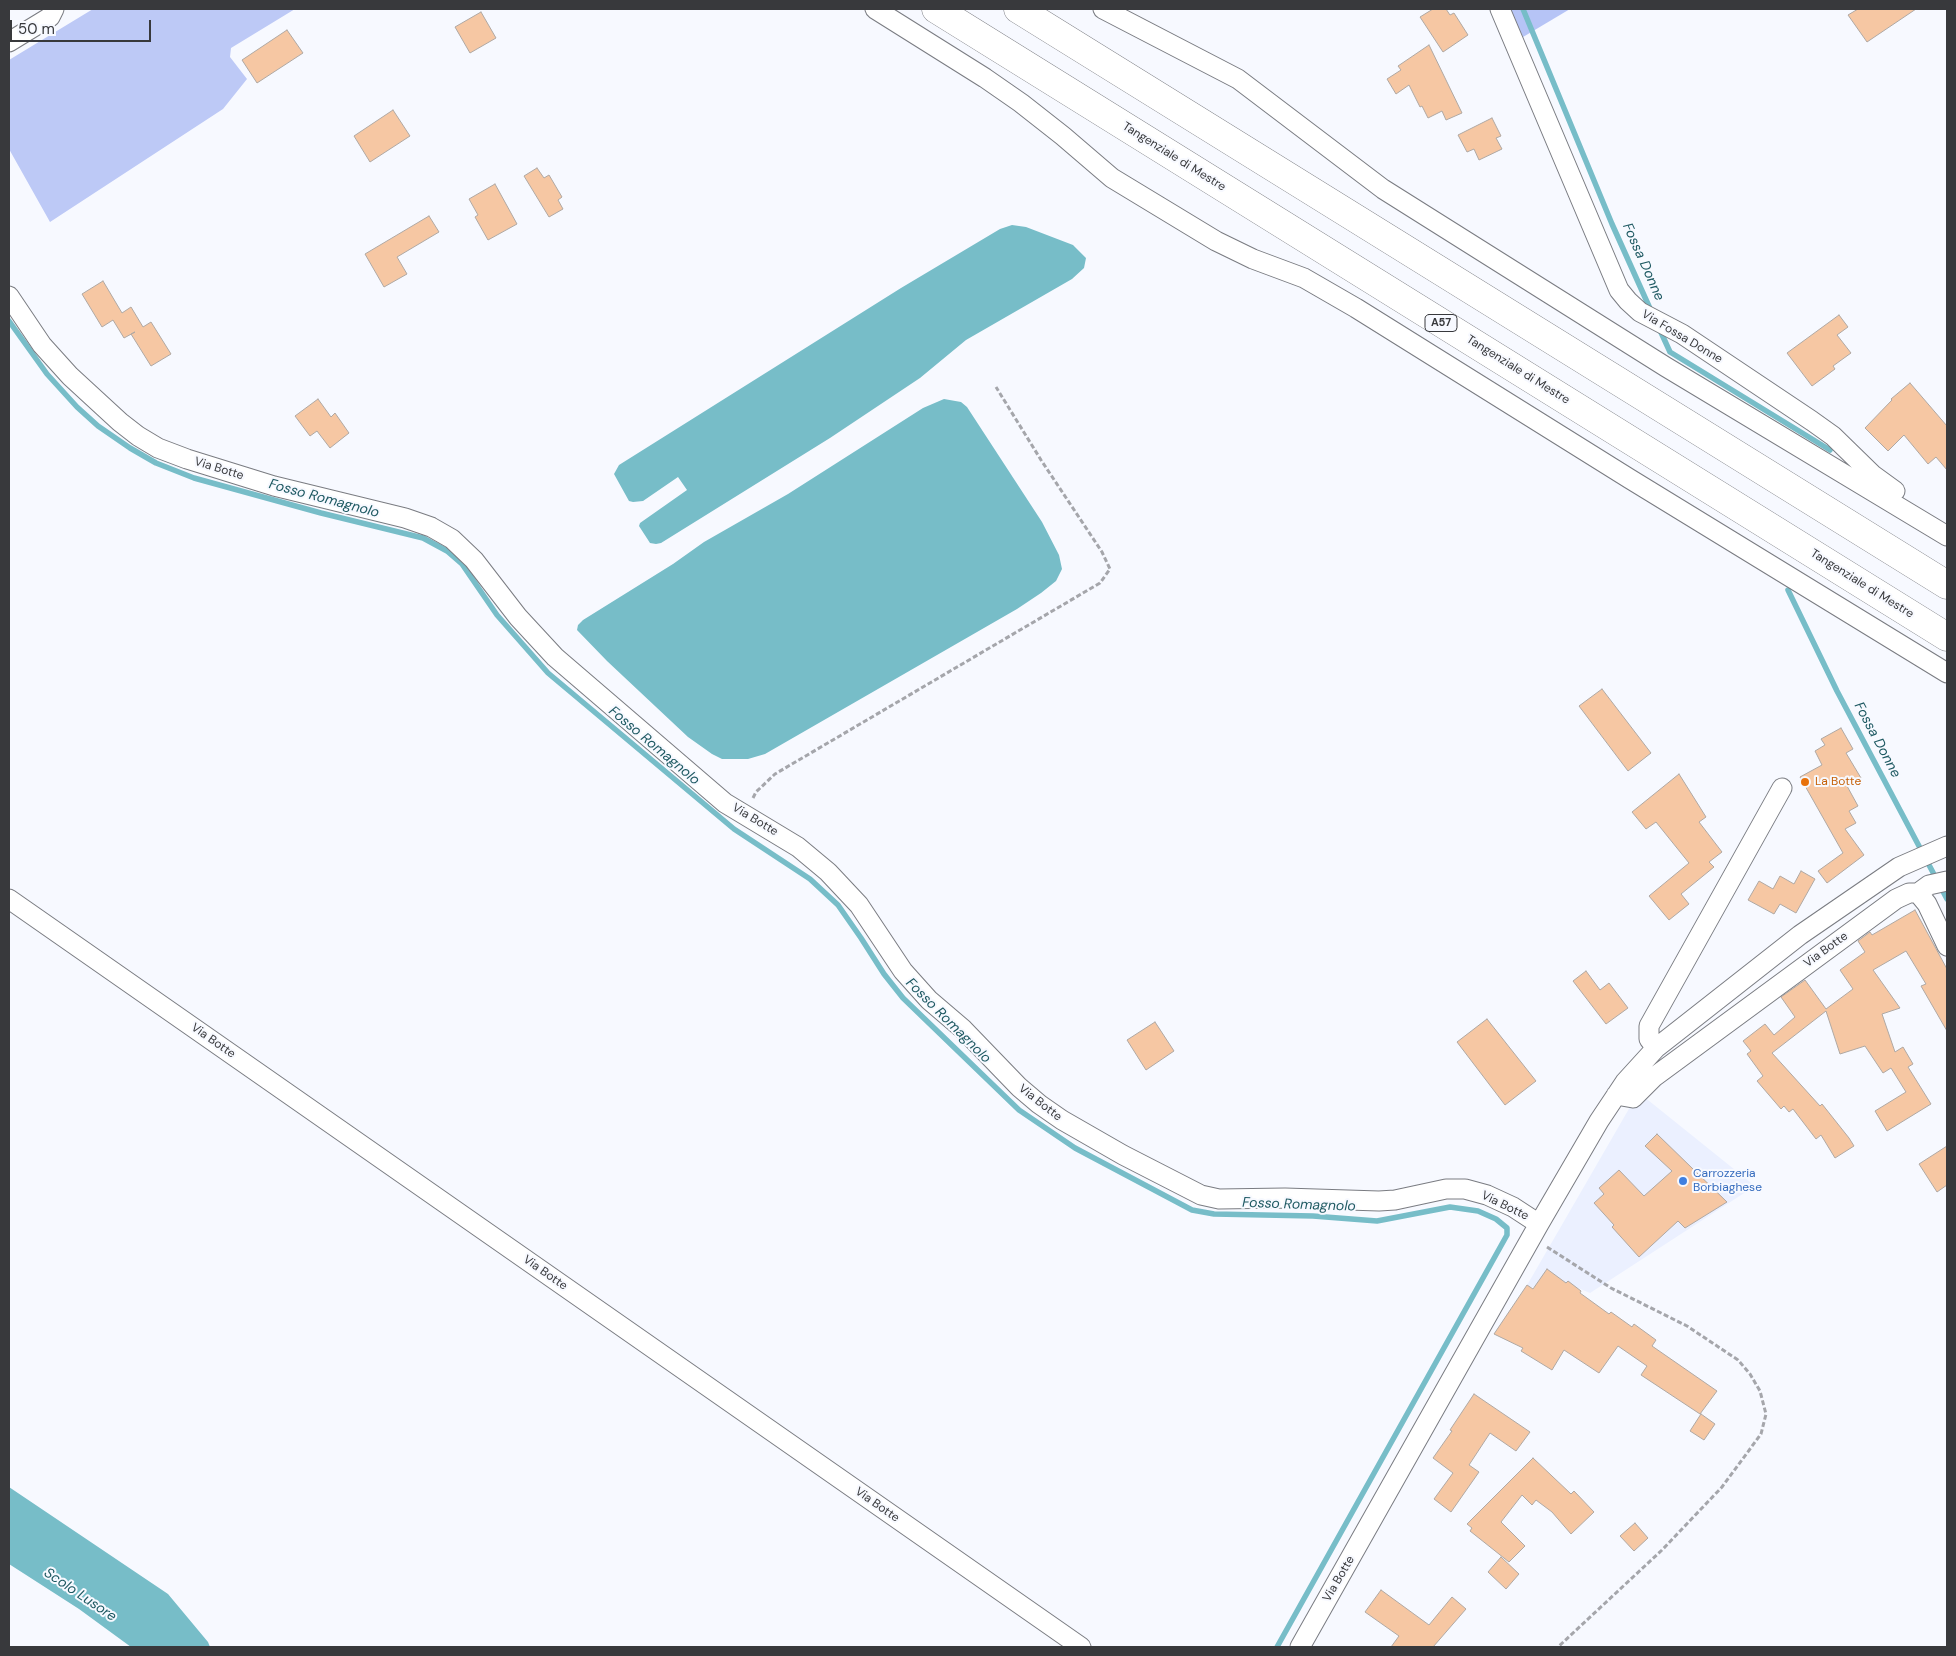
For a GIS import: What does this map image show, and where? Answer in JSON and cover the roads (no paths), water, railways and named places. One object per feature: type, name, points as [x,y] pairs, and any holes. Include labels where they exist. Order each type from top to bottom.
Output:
[{"type":"highway","name":"Tangenziale di Mestre","points":[[936,9],[1947,636]]},
{"type":"highway","points":[[1018,9],[1947,585]]},
{"type":"street","points":[[9,42],[50,17],[54,9]]},
{"type":"street","points":[[875,9],[986,78],[1062,136],[1112,178],[1216,241],[1253,259],[1304,278],[1356,308],[1630,479],[1947,673]]},
{"type":"street","points":[[1103,9],[1238,80],[1383,189],[1666,367],[1947,536]]},
{"type":"street","name":"Via Fossa Donne","points":[[1500,9],[1619,290],[1628,301],[1640,312],[1682,334],[1833,436],[1873,475],[1896,492],[1947,521]]},
{"type":"street","name":"Via Botte","points":[[9,296],[42,344],[70,376],[120,422],[158,448],[274,486],[405,518],[432,527],[452,539],[474,560],[518,617],[555,658],[726,803],[798,847],[828,872],[859,905],[903,971],[929,1000],[963,1030],[1019,1087],[1062,1120],[1123,1156],[1201,1195],[1219,1199],[1285,1198],[1379,1201],[1395,1200],[1446,1189],[1465,1190],[1487,1195],[1513,1207],[1536,1230]]},
{"type":"street","points":[[1656,1048],[1649,1039],[1649,1026],[1782,788]]},
{"type":"street","name":"Via Botte","points":[[1300,1647],[1536,1230],[1616,1095],[1634,1071],[1656,1048],[1800,935],[1858,893],[1899,867],[1940,848]]},
{"type":"street","name":"Via Botte","points":[[1616,1095],[1633,1098],[1654,1076],[1896,898],[1947,881]]},
{"type":"street","points":[[1923,889],[1927,904],[1947,946]]},
{"type":"street","name":"Via Botte","points":[[9,899],[1081,1647]]},
{"type":"water","points":[[1012,225],[1026,227],[1073,245],[1086,258],[1084,268],[1072,279],[966,340],[920,378],[830,438],[661,543],[650,543],[639,526],[640,523],[687,490],[678,477],[643,501],[629,501],[614,474],[619,465],[901,288],[1000,229]]},
{"type":"water","points":[[944,399],[961,402],[967,407],[1042,522],[1059,555],[1062,569],[1056,581],[1017,609],[765,754],[748,759],[722,759],[688,737],[577,630],[578,625],[583,620],[673,564],[704,542],[788,494],[923,408]]},
{"type":"water","name":"Scolo Lusore","points":[[9,1487],[168,1594],[208,1642],[210,1647],[131,1647],[79,1609],[9,1564]]},
{"type":"waterway","name":"Fossa Donne","points":[[1523,9],[1612,224],[1652,313]]},
{"type":"waterway","name":"Fosso Romagnolo","points":[[9,321],[47,374],[77,407],[98,426],[156,463],[194,478],[321,513],[423,538],[447,551],[462,564],[497,615],[548,673],[734,829],[810,879],[838,905],[884,974],[903,998],[1019,1110],[1075,1148],[1192,1210],[1214,1214],[1313,1216],[1377,1221],[1450,1207],[1478,1211],[1496,1219],[1507,1228],[1507,1235],[1277,1647]]},
{"type":"waterway","name":"Fossa Donne","points":[[1659,328],[1670,352],[1830,450]]},
{"type":"waterway","name":"Fossa Donne","points":[[1788,590],[1837,691],[1947,899]]},
{"type":"place","name":"La Botte","points":[[1805,782]]},
{"type":"place","name":"Carrozzeria Borbiaghese","points":[[1683,1181]]}]
